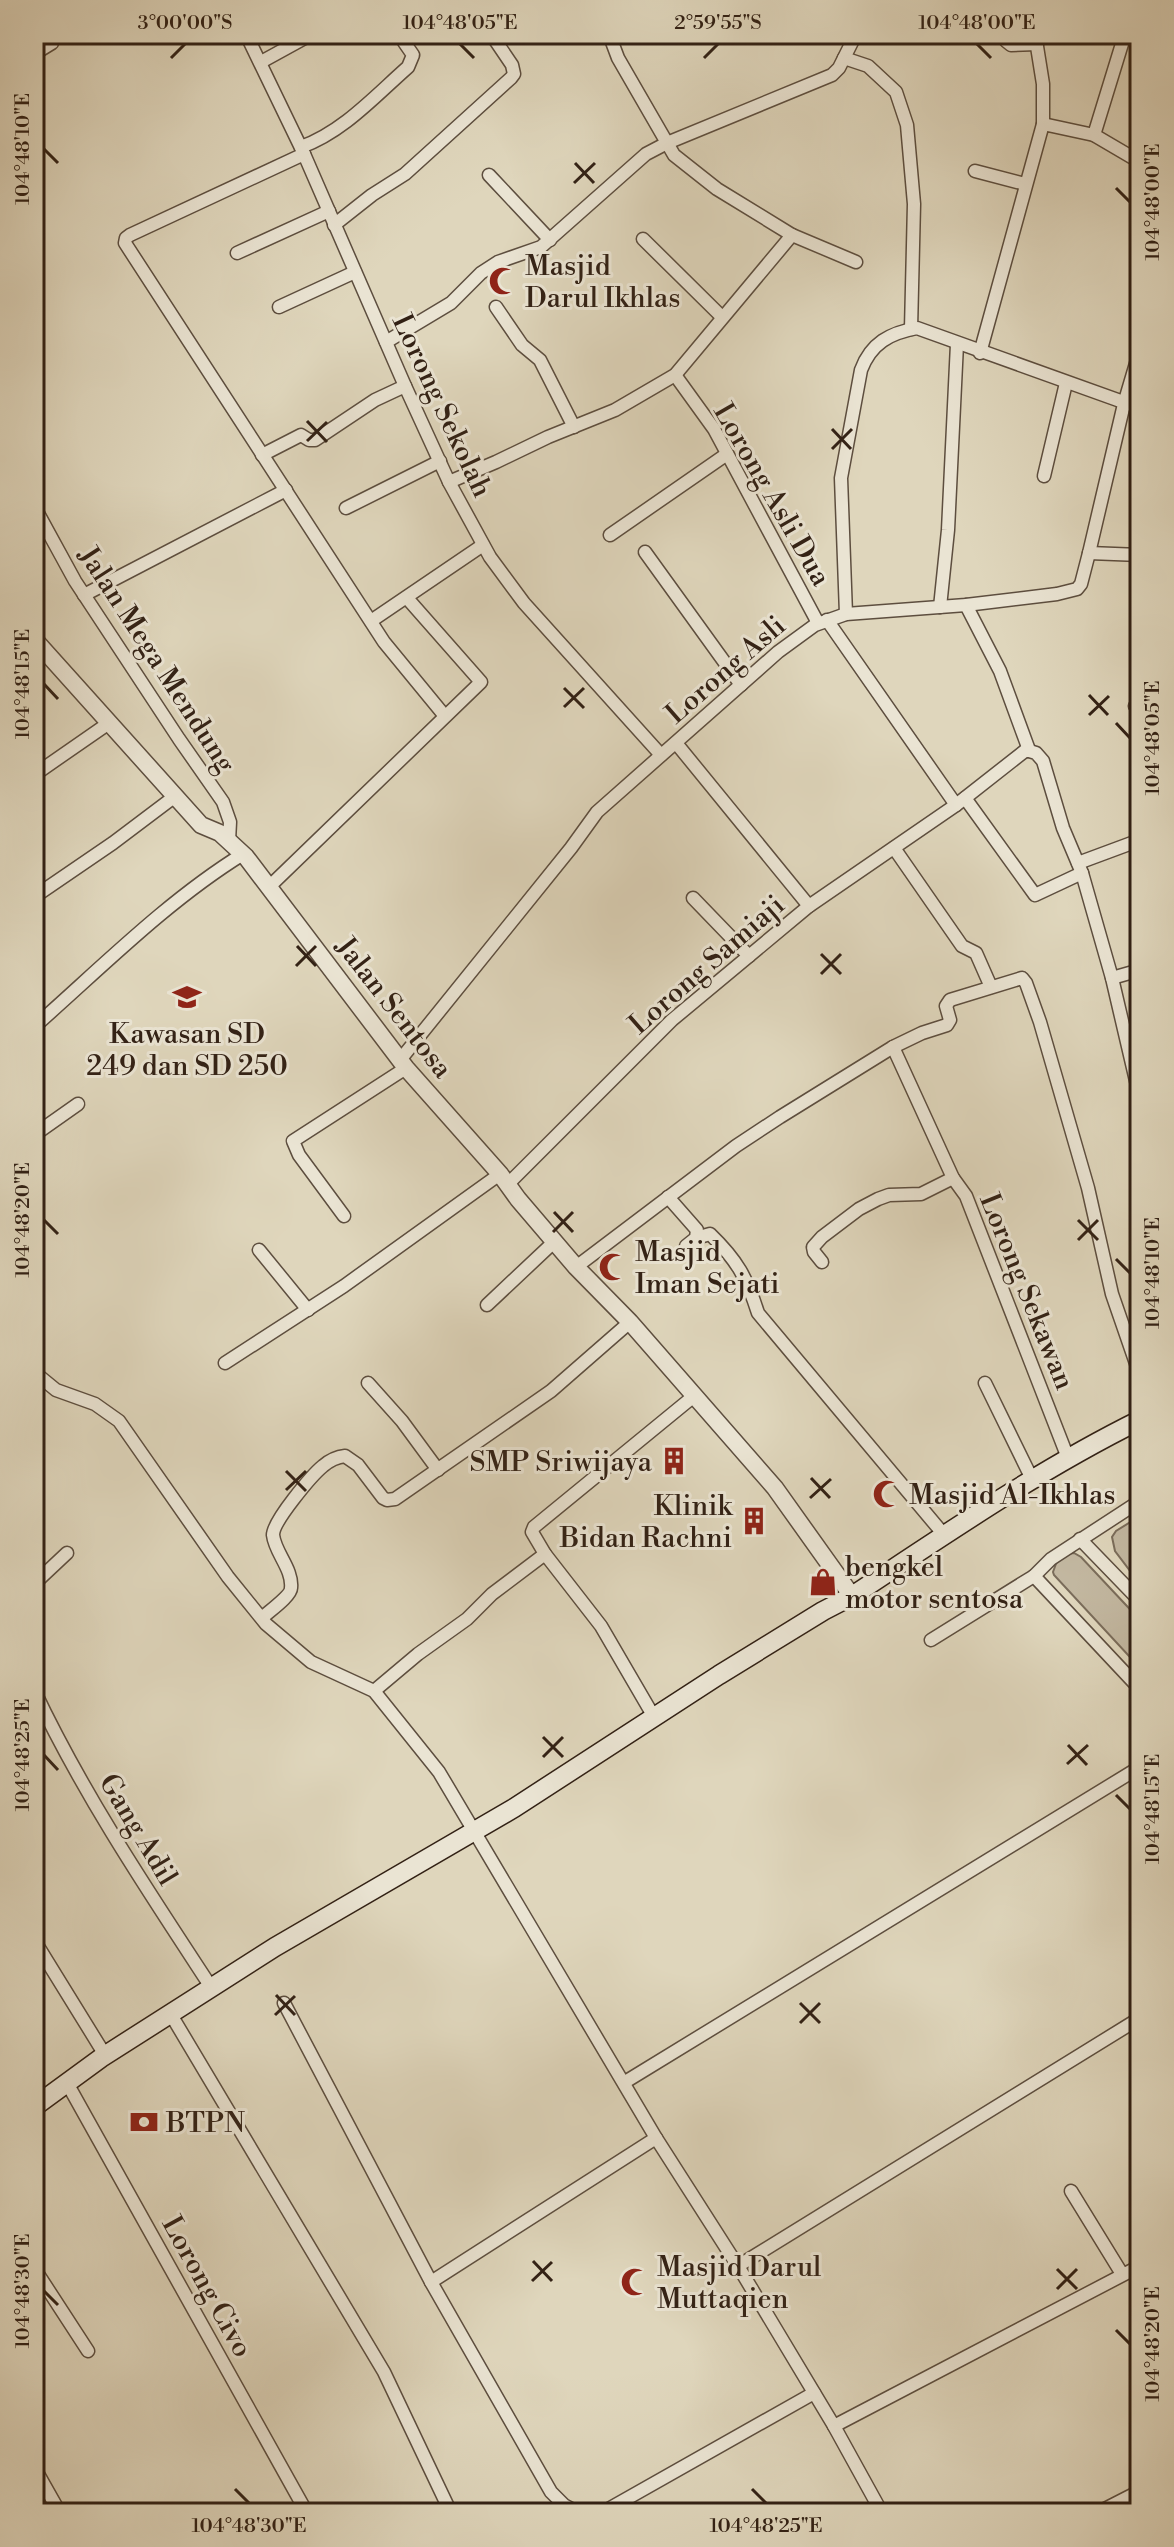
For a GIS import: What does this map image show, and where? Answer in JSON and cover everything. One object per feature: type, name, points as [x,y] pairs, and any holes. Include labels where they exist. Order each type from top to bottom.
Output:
[{"type":"main road","points":[[36,2103],[105,2055],[310,1925],[473,1832],[823,1611],[852,1596],[1032,1479],[1140,1420]]},
{"type":"street","name":"Lorong Sekolah","points":[[246,34],[302,150],[449,482],[483,545],[524,603],[661,755]]},
{"type":"street","points":[[261,62],[312,34]]},
{"type":"street","points":[[334,225],[405,174],[514,74],[512,65],[491,34]]},
{"type":"street","points":[[609,34],[618,58],[674,155],[717,189],[792,235],[856,262]]},
{"type":"street","points":[[386,342],[451,303],[481,273],[498,262],[531,251],[550,240],[646,154],[832,75],[856,34]]},
{"type":"street","points":[[980,353],[1043,124],[1043,84],[1036,39],[1011,45],[1004,34]]},
{"type":"street","points":[[1094,135],[1125,34]]},
{"type":"street","points":[[404,42],[413,55],[408,67],[337,128],[302,150],[126,238],[125,243],[371,621],[444,715]]},
{"type":"street","points":[[34,54],[52,43]]},
{"type":"street","points":[[844,58],[868,66],[896,92],[907,125],[914,204],[911,329]]},
{"type":"street","points":[[1043,124],[1094,135],[1140,162]]},
{"type":"street","points":[[975,171],[1025,184]]},
{"type":"street","points":[[489,175],[550,240]]},
{"type":"street","points":[[237,253],[329,211]]},
{"type":"street","points":[[449,482],[615,410],[675,375],[792,235]]},
{"type":"street","points":[[643,239],[722,317]]},
{"type":"street","points":[[279,307],[355,272]]},
{"type":"street","points":[[496,307],[522,345],[540,360],[574,427]]},
{"type":"street","points":[[846,614],[841,478],[861,370],[869,354],[882,341],[897,331],[917,328],[1140,408]]},
{"type":"street","points":[[940,607],[948,530],[957,344]]},
{"type":"street","name":"Lorong Asli","points":[[344,1216],[299,1155],[293,1141],[403,1064],[597,812],[778,652],[822,622],[846,614],[966,605],[1077,589],[1081,584],[1140,350]]},
{"type":"street","name":"Lorong Asli Dua","points":[[675,375],[714,429],[822,622],[1035,895],[1080,868]]},
{"type":"street","points":[[1044,476],[1066,383]]},
{"type":"street","points":[[262,455],[301,435],[315,440],[375,400],[405,386]]},
{"type":"street","points":[[610,535],[727,454]]},
{"type":"street","points":[[346,508],[440,461]]},
{"type":"street","points":[[84,595],[286,490]]},
{"type":"street","name":"Jalan Mega Mendung","points":[[34,506],[84,595],[223,802],[230,822],[229,841]]},
{"type":"street","points":[[371,621],[483,545]]},
{"type":"street","points":[[645,552],[741,685]]},
{"type":"street","points":[[1089,553],[1140,555]]},
{"type":"street","points":[[270,886],[481,682],[407,598]]},
{"type":"street","points":[[966,605],[1000,671],[1029,750],[1043,761],[1063,828],[1080,868],[1112,978],[1140,1098]]},
{"type":"street","name":"Jalan Sentosa","points":[[34,639],[201,825],[216,831],[245,856],[403,1064],[576,1267],[630,1322],[775,1488],[852,1596]]},
{"type":"street","points":[[34,775],[109,723]]},
{"type":"street","points":[[676,743],[809,906]]},
{"type":"street","name":"Lorong Samiaji","points":[[225,1363],[504,1179],[672,1020],[809,906],[1029,750]]},
{"type":"street","points":[[34,897],[174,797]]},
{"type":"street","points":[[1080,868],[1140,840]]},
{"type":"street","points":[[894,848],[962,946],[976,953],[991,987]]},
{"type":"street","points":[[34,1027],[157,919],[208,879],[245,856]]},
{"type":"street","points":[[693,898],[749,956]]},
{"type":"street","points":[[1112,978],[1140,970]]},
{"type":"street","points":[[576,1267],[780,1117],[893,1047],[947,1025],[950,1020],[946,1006],[950,1000],[1022,978],[1040,1022],[1088,1188],[1112,1294],[1140,1375]]},
{"type":"street","points":[[893,1047],[953,1178]]},
{"type":"street","points":[[34,1135],[78,1104]]},
{"type":"street","name":"Lorong Sekawan","points":[[822,1262],[813,1247],[859,1209],[889,1195],[921,1194],[953,1178],[966,1196],[1068,1458]]},
{"type":"street","points":[[668,1197],[693,1225],[697,1233],[691,1242],[710,1234],[725,1248],[747,1279],[758,1313],[945,1536]]},
{"type":"street","points":[[487,1305],[555,1241]]},
{"type":"street","points":[[259,1250],[308,1310]]},
{"type":"street","points":[[262,1618],[291,1588],[286,1565],[274,1540],[274,1530],[321,1468],[340,1456],[352,1459],[368,1475],[383,1498],[390,1500],[399,1497],[551,1391],[630,1322]]},
{"type":"street","points":[[34,1372],[56,1390],[95,1404],[119,1421],[228,1577],[262,1618],[311,1662],[374,1691],[439,1772],[656,2138],[738,2266],[834,2426],[882,2513]]},
{"type":"street","points":[[368,1383],[402,1421],[438,1470]]},
{"type":"street","points":[[985,1383],[1032,1479]]},
{"type":"street","points":[[654,1717],[601,1626],[545,1554],[532,1532],[534,1527],[694,1396]]},
{"type":"street","points":[[931,1640],[1034,1576],[1051,1559],[1140,1501]]},
{"type":"street","points":[[1080,1539],[1140,1601]]},
{"type":"street","points":[[34,1584],[67,1553]]},
{"type":"street","points":[[374,1691],[545,1554]]},
{"type":"street","points":[[1034,1576],[1140,1689]]},
{"type":"street","name":"Gang Adil","points":[[34,1690],[96,1806],[211,1987]]},
{"type":"street","points":[[625,2082],[1140,1767]]},
{"type":"street","points":[[34,1940],[105,2055]]},
{"type":"street","points":[[284,2003],[431,2282],[551,2492],[564,2505],[579,2513]]},
{"type":"street","points":[[170,2013],[384,2372],[451,2513]]},
{"type":"street","points":[[738,2266],[1140,2018]]},
{"type":"street","name":"Lorong Civo","points":[[67,2083],[307,2513]]},
{"type":"street","points":[[431,2282],[656,2138]]},
{"type":"street","points":[[1071,2191],[1122,2274]]},
{"type":"street","points":[[834,2426],[1140,2266]]},
{"type":"street","points":[[34,2268],[88,2351]]},
{"type":"street","points":[[592,2513],[605,2511],[814,2393]]},
{"type":"street","points":[[34,2467],[60,2513]]},
{"type":"street","points":[[1097,2513],[1140,2491]]},
{"type":"shaded area","points":[[1140,1516],[1140,1584],[1115,1551],[1112,1537]]},
{"type":"shaded area","points":[[1074,1553],[1081,1557],[1140,1620],[1140,1668],[1054,1575],[1057,1561],[1066,1554]]},
{"type":"place","name":"Masjid Darul Ikhlas","points":[[503,281]]},
{"type":"place","name":"Kawasan SD 249 dan SD 250","points":[[187,997]]},
{"type":"place","name":"Masjid Iman Sejati","points":[[613,1267]]},
{"type":"place","name":"SMP Sriwijaya","points":[[674,1461]]},
{"type":"place","name":"Masjid Al-Ikhlas","points":[[887,1494]]},
{"type":"place","name":"Klinik Bidan Rachni","points":[[754,1521]]},
{"type":"place","name":"bengkel motor sentosa","points":[[823,1582]]},
{"type":"place","name":"BTPN","points":[[144,2122]]},
{"type":"place","name":"Masjid Darul Muttaqien","points":[[635,2282]]}]
